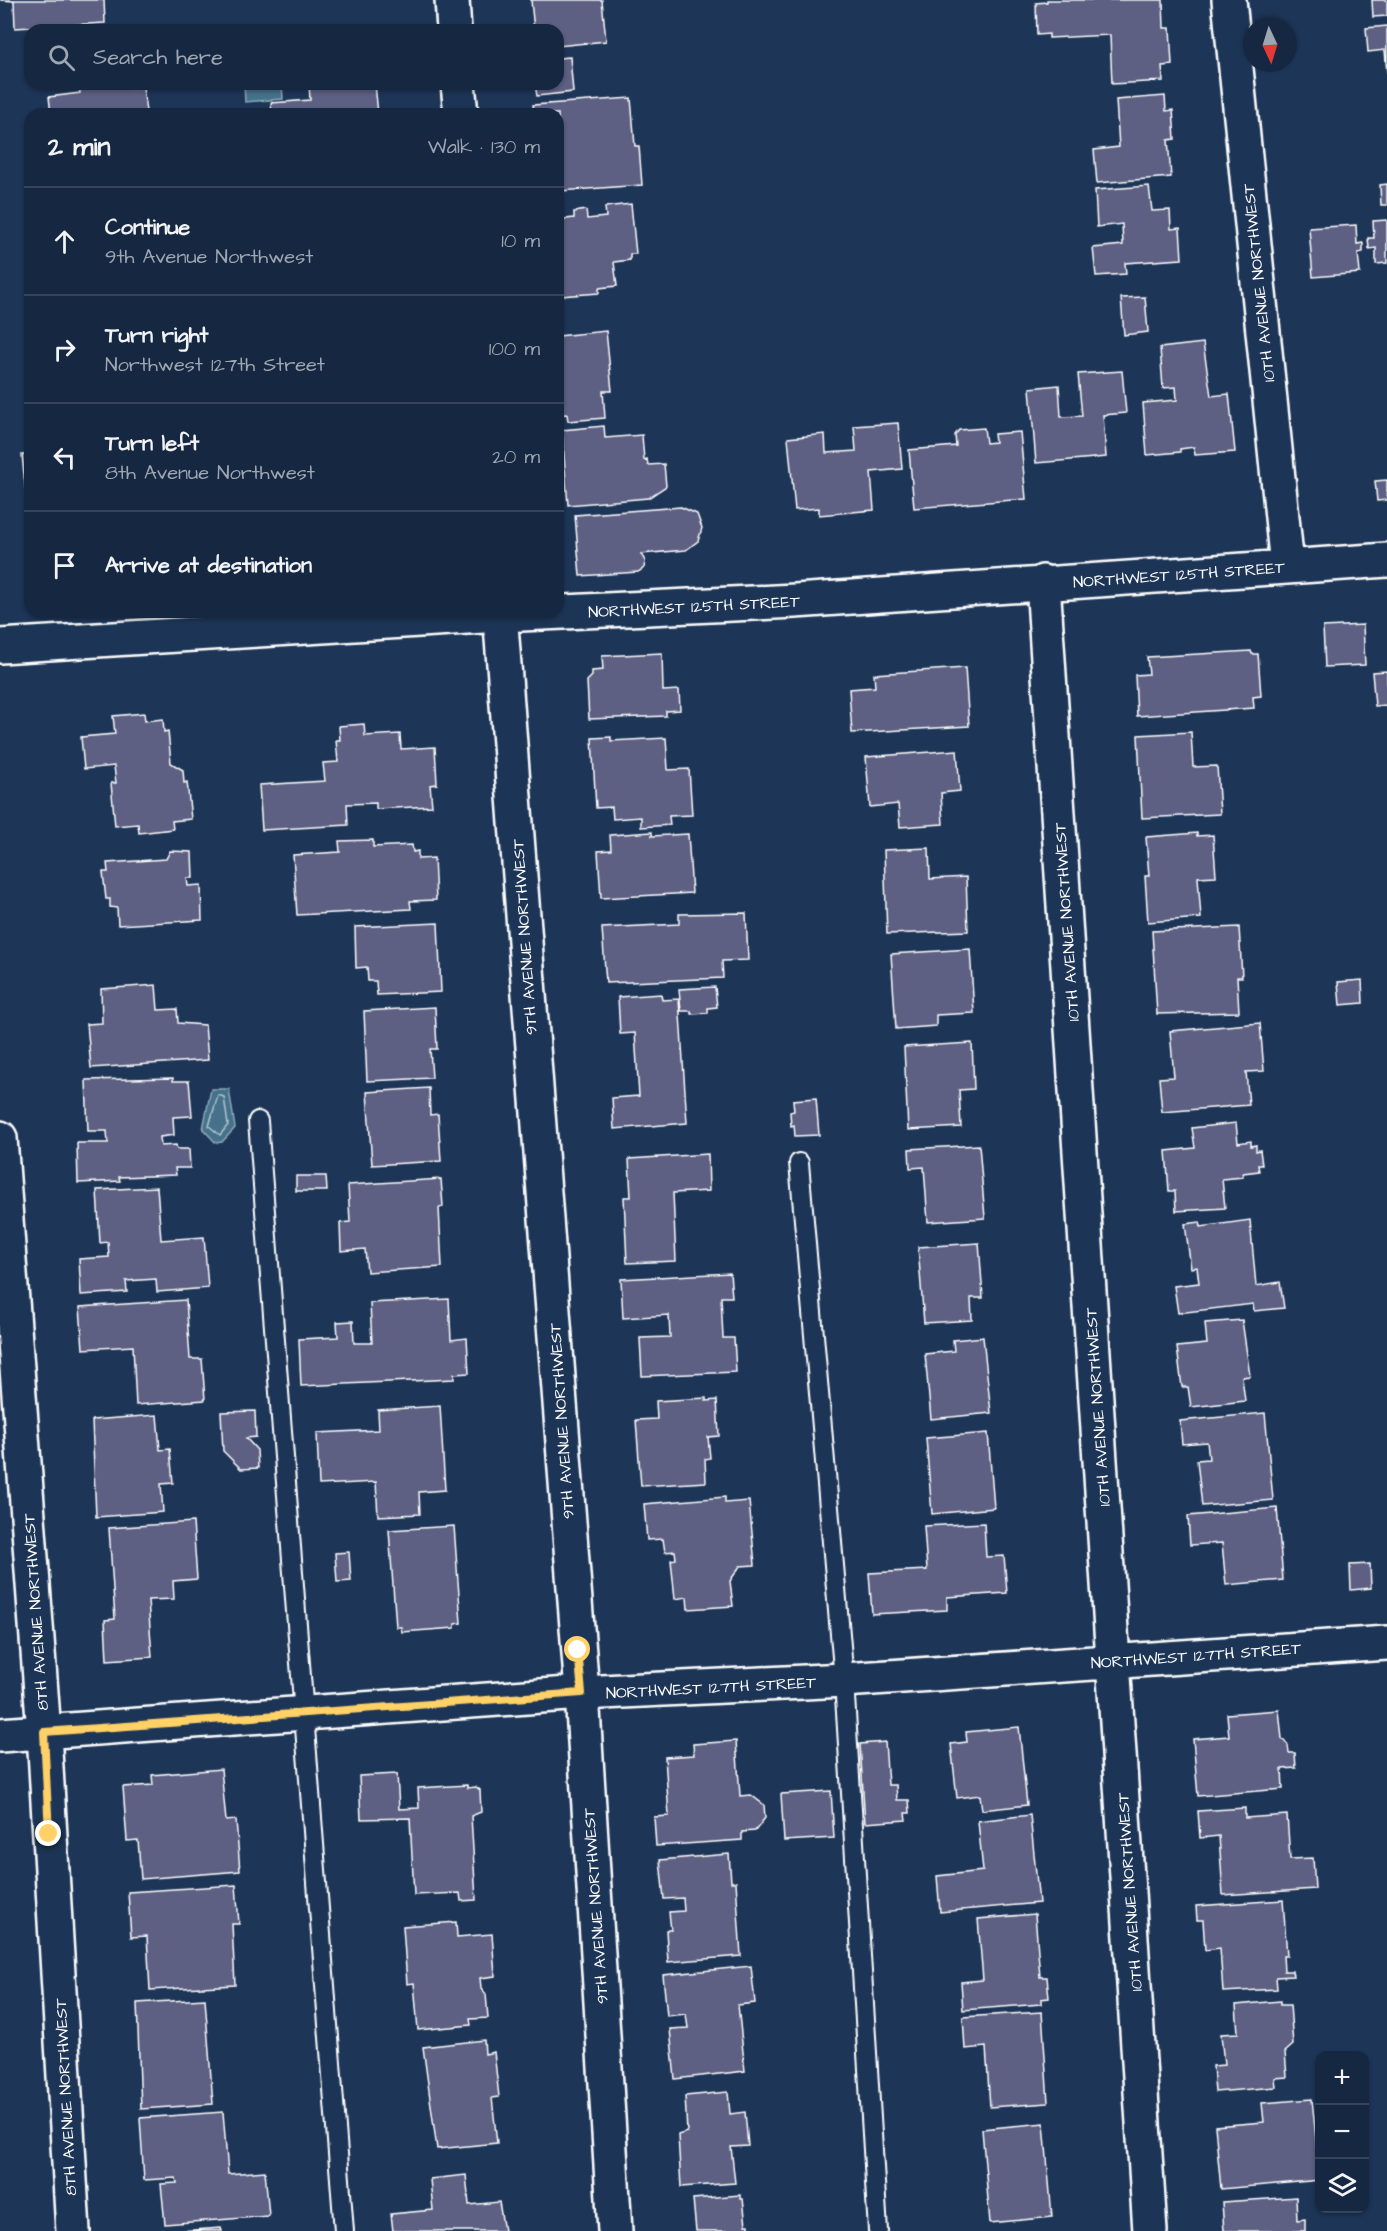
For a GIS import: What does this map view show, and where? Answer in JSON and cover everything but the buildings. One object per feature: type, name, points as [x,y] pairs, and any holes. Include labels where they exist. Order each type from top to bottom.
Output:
[{"type":"street","points":[[452,0],[454,24]]},
{"type":"street","name":"10TH AVENUE NORTHWEST","points":[[1229,0],[1287,567]]},
{"type":"street","points":[[459,90],[460,108]]},
{"type":"street","name":"NORTHWEST 125TH STREET","points":[[564,610],[795,601],[1043,582],[1387,560]]},
{"type":"street","name":"10TH AVENUE NORTHWEST","points":[[1043,582],[1150,2231]]},
{"type":"street","name":"NORTHWEST 125TH STREET","points":[[0,646],[424,618]]},
{"type":"street","name":"9TH AVENUE NORTHWEST","points":[[500,618],[582,1693],[615,2231]]},
{"type":"street","name":"8TH AVENUE NORTHWEST","points":[[0,1138],[44,1732],[72,2231]]},
{"type":"street","name":"NORTHWEST 127TH STREET","points":[[0,1735],[582,1693],[844,1680],[1387,1643]]},
{"type":"lane","points":[[258,1121],[344,2231]]},
{"type":"lane","points":[[799,1163],[844,1680],[878,2231]]},
{"type":"water","points":[[244,90],[282,90],[283,99],[245,102]]},
{"type":"water","points":[[211,1089],[229,1089],[235,1128],[222,1142],[216,1143],[203,1129]]},
{"type":"route","points":[[49,1834],[44,1732],[582,1693],[578,1650]]}]
